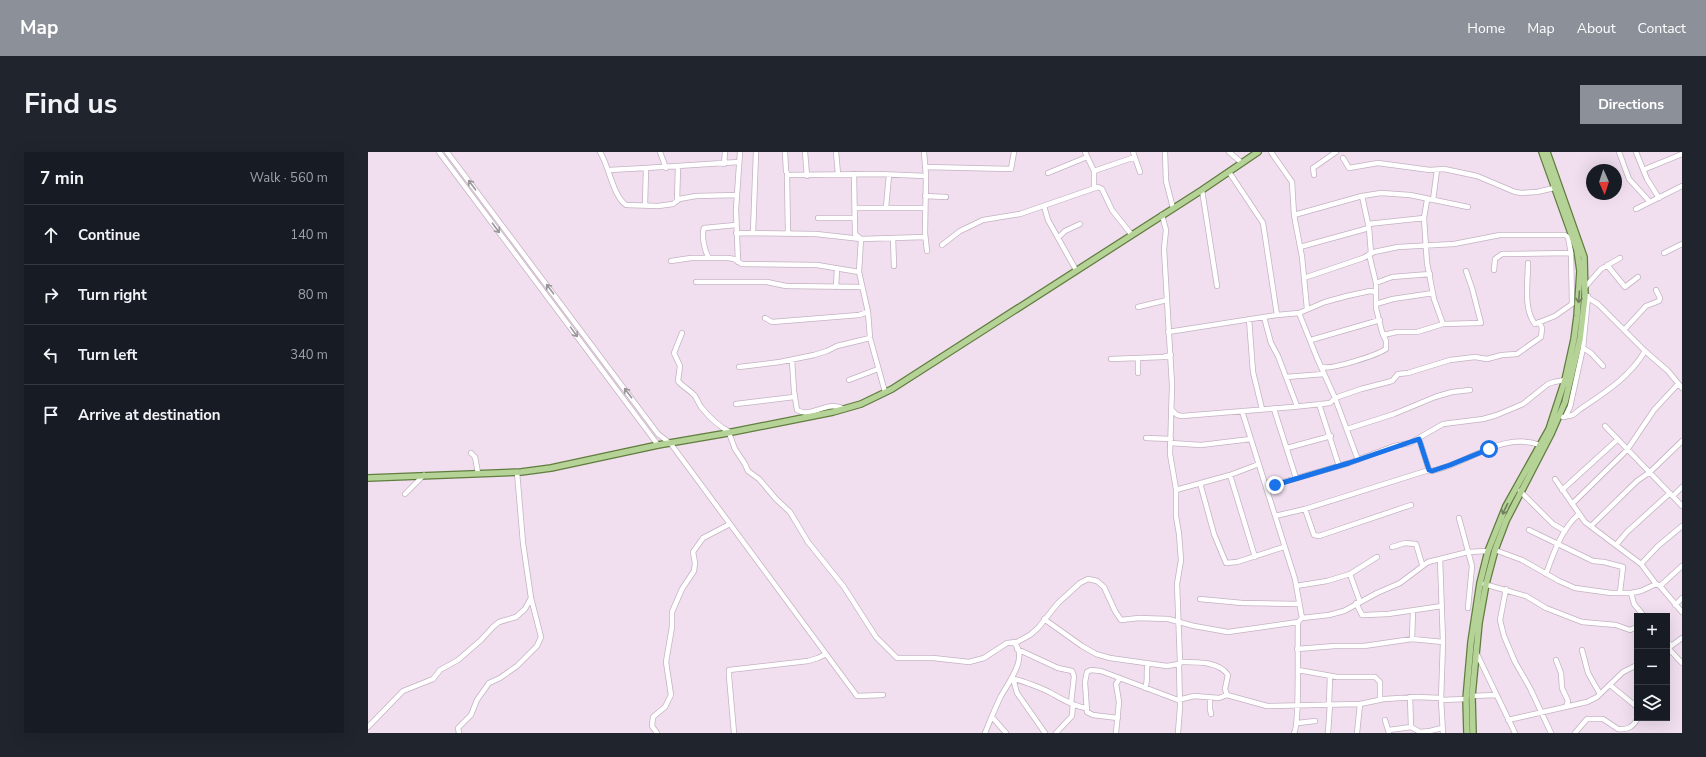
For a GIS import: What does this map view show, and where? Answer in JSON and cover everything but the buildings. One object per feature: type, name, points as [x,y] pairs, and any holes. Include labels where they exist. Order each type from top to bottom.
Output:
[{"type":"main road","points":[[368,478],[517,472],[551,468],[658,445],[671,444],[722,431],[730,433],[817,416],[861,404],[885,392],[1202,190],[1258,152]]},
{"type":"main road","points":[[1467,733],[1466,699],[1471,642],[1488,551],[1506,506],[1549,429],[1565,380],[1575,332],[1580,291],[1579,258],[1542,152]]},
{"type":"main road","points":[[1473,733],[1472,696],[1483,584],[1506,521],[1520,491],[1561,417],[1579,349],[1587,296],[1581,245],[1547,152]]},
{"type":"street","points":[[439,152],[635,417],[658,445]]},
{"type":"street","points":[[447,152],[658,434],[671,444],[857,696],[883,695]]},
{"type":"street","points":[[660,152],[666,168]]},
{"type":"street","points":[[724,164],[725,152]]},
{"type":"street","points":[[738,262],[736,225],[740,152]]},
{"type":"street","points":[[753,233],[756,152]]},
{"type":"street","points":[[786,152],[788,234]]},
{"type":"street","points":[[805,152],[807,176]]},
{"type":"street","points":[[836,152],[838,174]]},
{"type":"street","points":[[924,152],[926,176],[925,237],[927,251]]},
{"type":"street","points":[[925,167],[1011,169],[1014,152]]},
{"type":"street","points":[[1165,152],[1166,181],[1173,208]]},
{"type":"street","points":[[1229,152],[1242,163]]},
{"type":"street","points":[[1271,152],[1292,179],[1294,215],[1300,247],[1307,308]]},
{"type":"street","points":[[1314,175],[1313,168],[1336,152]]},
{"type":"street","points":[[1619,152],[1629,179],[1650,202]]},
{"type":"street","points":[[1636,152],[1647,179],[1659,198]]},
{"type":"street","points":[[1670,152],[1671,158]]},
{"type":"street","points":[[602,153],[618,198],[626,205],[670,205],[679,199],[696,196],[737,195]]},
{"type":"street","points":[[1048,173],[1086,154],[1094,171],[1094,188]]},
{"type":"street","points":[[1094,171],[1134,154],[1140,172]]},
{"type":"street","points":[[1643,170],[1682,154]]},
{"type":"street","points":[[1343,158],[1349,168],[1378,163],[1437,170],[1444,169],[1471,175],[1499,184],[1515,192],[1522,193],[1537,192],[1554,188]]},
{"type":"street","points":[[609,170],[666,168],[739,162]]},
{"type":"street","points":[[677,201],[678,167]]},
{"type":"street","points":[[645,206],[646,168]]},
{"type":"street","points":[[1433,200],[1437,170]]},
{"type":"street","points":[[1229,172],[1263,223],[1277,315]]},
{"type":"street","points":[[787,175],[807,176],[809,174],[854,174],[926,176]]},
{"type":"street","points":[[854,174],[855,234],[861,239]]},
{"type":"street","points":[[886,207],[889,175]]},
{"type":"street","points":[[1636,209],[1682,186]]},
{"type":"street","points":[[942,245],[960,231],[983,220],[1020,214],[1099,187],[1102,189],[1112,210],[1132,234]]},
{"type":"street","points":[[1202,190],[1217,286]]},
{"type":"street","points":[[1294,215],[1362,196],[1388,193],[1468,207]]},
{"type":"street","points":[[925,196],[946,197]]},
{"type":"street","points":[[1322,367],[1330,368],[1347,364],[1386,350],[1386,341],[1383,335],[1377,303],[1376,283],[1370,254],[1368,226],[1362,196]]},
{"type":"street","points":[[1427,200],[1424,218],[1425,245],[1433,293],[1443,324]]},
{"type":"street","points":[[1044,206],[1048,220],[1076,270]]},
{"type":"street","points":[[855,208],[925,208]]},
{"type":"street","points":[[1162,215],[1166,230],[1164,249],[1168,332],[1171,355],[1172,410],[1170,458],[1176,490],[1176,516],[1181,560],[1177,580],[1180,663],[1178,733]]},
{"type":"street","points":[[818,218],[855,218]]},
{"type":"street","points":[[1300,247],[1368,226],[1424,218]]},
{"type":"street","points":[[1058,238],[1065,231],[1080,224]]},
{"type":"street","points":[[709,258],[705,252],[702,232],[704,228],[736,225]]},
{"type":"street","points":[[736,233],[828,234],[861,239],[925,237]]},
{"type":"street","points":[[1304,278],[1355,261],[1370,254],[1398,247],[1454,244],[1500,235],[1565,235],[1568,237],[1571,253],[1572,304],[1555,316],[1535,324],[1533,323],[1528,305],[1528,263]]},
{"type":"street","points":[[893,238],[894,266]]},
{"type":"street","points":[[861,239],[859,272],[868,312],[870,338],[885,392]]},
{"type":"street","points":[[1664,253],[1682,244]]},
{"type":"street","points":[[1494,270],[1495,259],[1502,254],[1571,253]]},
{"type":"street","points":[[671,261],[691,258],[728,258],[734,259],[738,262],[817,265],[859,272]]},
{"type":"street","points":[[1586,286],[1607,265],[1620,258]]},
{"type":"street","points":[[1607,265],[1626,287],[1638,277]]},
{"type":"street","points":[[836,287],[837,268]]},
{"type":"street","points":[[1383,335],[1397,332],[1417,332],[1443,324],[1481,322],[1466,271]]},
{"type":"street","points":[[1376,283],[1392,277],[1430,274]]},
{"type":"street","points":[[696,282],[767,282],[786,286],[862,287]]},
{"type":"street","points":[[1624,330],[1646,306],[1659,301],[1660,298],[1656,290]]},
{"type":"street","points":[[1168,332],[1249,319],[1299,313],[1307,308],[1347,296],[1370,291],[1376,292]]},
{"type":"street","points":[[1377,303],[1433,293]]},
{"type":"street","points":[[1587,296],[1598,304],[1645,351],[1668,371],[1682,388]]},
{"type":"street","points":[[1561,417],[1570,407],[1584,348],[1587,296]]},
{"type":"street","points":[[1138,307],[1167,300]]},
{"type":"street","points":[[765,318],[772,322],[859,315],[868,312]]},
{"type":"street","points":[[1299,313],[1335,398],[1358,460]]},
{"type":"street","points":[[1264,317],[1271,343],[1278,356],[1297,406]]},
{"type":"street","points":[[1249,319],[1253,372],[1262,410]]},
{"type":"street","points":[[1311,340],[1380,320]]},
{"type":"street","points":[[1172,410],[1177,415],[1182,416],[1330,403],[1335,398],[1392,381],[1398,374],[1408,373],[1450,360],[1475,357],[1487,359],[1502,355],[1516,354],[1541,337],[1542,328],[1539,322]]},
{"type":"street","points":[[682,333],[674,353],[680,366],[678,381],[694,396],[701,407],[722,431]]},
{"type":"street","points":[[739,367],[792,360],[821,353],[837,346],[870,338]]},
{"type":"street","points":[[1584,348],[1603,366]]},
{"type":"street","points":[[1561,417],[1574,415],[1620,382],[1634,368],[1645,351]]},
{"type":"street","points":[[1111,359],[1163,357],[1171,355]]},
{"type":"street","points":[[1138,358],[1138,373]]},
{"type":"street","points":[[792,360],[796,408],[801,412],[816,411],[832,406],[844,409]]},
{"type":"street","points":[[849,380],[878,369]]},
{"type":"street","points":[[1286,377],[1324,374]]},
{"type":"street","points":[[1266,487],[1339,466],[1419,439],[1443,424],[1483,419],[1511,409],[1523,404],[1548,384],[1565,380]]},
{"type":"street","points":[[1572,504],[1627,450],[1654,410],[1678,384]]},
{"type":"street","points":[[1347,429],[1404,410],[1435,397],[1452,392],[1470,390]]},
{"type":"street","points":[[736,404],[794,396]]},
{"type":"street","points":[[1319,404],[1331,436],[1339,466]]},
{"type":"street","points":[[1274,409],[1296,478]]},
{"type":"street","points":[[1242,411],[1296,586],[1302,618]]},
{"type":"street","points":[[635,417],[642,412]]},
{"type":"street","points":[[1605,426],[1682,506]]},
{"type":"street","points":[[730,433],[735,449],[748,471],[759,479],[776,499],[790,512],[808,542],[844,587],[876,637],[897,658],[923,657],[969,662],[979,660],[1007,643],[1016,644],[1058,668],[1072,671],[1074,676],[1072,716],[1056,733]]},
{"type":"street","points":[[1286,448],[1331,436]]},
{"type":"street","points":[[1146,438],[1201,445],[1251,439]]},
{"type":"street","points":[[1419,439],[1429,470]]},
{"type":"street","points":[[1562,490],[1617,440]]},
{"type":"street","points":[[1592,526],[1637,481],[1650,472],[1682,441]]},
{"type":"street","points":[[1275,516],[1305,509],[1429,470],[1433,471],[1502,443],[1527,442],[1540,446]]},
{"type":"street","points":[[471,453],[475,458],[478,473]]},
{"type":"street","points":[[1176,490],[1230,475],[1259,464]]},
{"type":"street","points":[[459,733],[458,728],[470,715],[477,700],[489,683],[500,678],[517,666],[538,644],[541,637],[531,598],[523,543],[517,472]]},
{"type":"street","points":[[405,494],[424,475]]},
{"type":"street","points":[[1230,475],[1255,557]]},
{"type":"street","points":[[1556,479],[1585,522],[1641,564],[1682,612]]},
{"type":"street","points":[[1200,483],[1214,534],[1225,561],[1229,563],[1237,562],[1284,547]]},
{"type":"street","points":[[1616,545],[1627,532],[1682,488]]},
{"type":"street","points":[[1520,491],[1552,524],[1565,531]]},
{"type":"street","points":[[1305,509],[1314,535],[1319,536],[1411,505]]},
{"type":"street","points":[[1546,574],[1565,531],[1579,514]]},
{"type":"street","points":[[1459,518],[1472,566],[1468,608]]},
{"type":"street","points":[[657,733],[652,726],[653,717],[665,707],[671,695],[666,662],[667,648],[672,627],[672,612],[682,589],[694,571],[695,566],[693,552],[702,538],[730,524]]},
{"type":"street","points":[[1641,564],[1658,546],[1682,526]]},
{"type":"street","points":[[1529,530],[1593,561],[1612,563],[1623,567],[1620,592]]},
{"type":"street","points":[[1392,547],[1405,543],[1416,544],[1422,564]]},
{"type":"street","points":[[1495,550],[1522,560],[1575,588],[1611,593],[1631,593],[1658,585],[1682,566]]},
{"type":"street","points":[[1016,644],[1038,628],[1058,603],[1083,580],[1088,579],[1097,581],[1104,587],[1114,611],[1121,620],[1139,618],[1168,620],[1228,632],[1298,622],[1302,618],[1337,613],[1386,588],[1400,583],[1422,564],[1468,552],[1488,551]]},
{"type":"street","points":[[1296,586],[1327,581],[1350,574],[1377,557]]},
{"type":"street","points":[[1385,720],[1389,732],[1411,727],[1420,732],[1442,730],[1441,699],[1443,642],[1440,559]]},
{"type":"street","points":[[1350,574],[1358,603],[1364,615],[1388,614],[1442,606]]},
{"type":"street","points":[[1483,584],[1534,600],[1546,608],[1582,622],[1616,625],[1629,630],[1634,628]]},
{"type":"street","points":[[1506,590],[1501,613],[1501,626],[1514,662],[1530,688],[1551,733]]},
{"type":"street","points":[[1631,593],[1634,604],[1642,613]]},
{"type":"street","points":[[368,727],[403,691],[433,680],[440,670],[458,660],[499,622],[516,617],[524,609],[531,598]]},
{"type":"street","points":[[1675,604],[1682,598]]},
{"type":"street","points":[[1200,599],[1242,603],[1299,604]]},
{"type":"street","points":[[1412,639],[1413,611]]},
{"type":"street","points":[[1044,619],[1056,626],[1082,646],[1096,654],[1110,658],[1172,666],[1180,663],[1200,662],[1216,667],[1225,671],[1228,675],[1225,689],[1227,695]]},
{"type":"street","points":[[1294,733],[1298,723],[1296,716],[1298,705],[1298,622]]},
{"type":"street","points":[[1670,647],[1682,638]]},
{"type":"street","points":[[1297,649],[1336,646],[1364,646],[1412,639],[1443,642]]},
{"type":"street","points":[[985,733],[1002,695],[1013,679],[1019,660],[1016,644]]},
{"type":"street","points":[[1670,649],[1682,664]]},
{"type":"street","points":[[1582,650],[1588,673],[1600,694]]},
{"type":"street","points":[[1476,652],[1515,733]]},
{"type":"street","points":[[734,733],[729,670],[808,661],[826,654]]},
{"type":"street","points":[[1556,660],[1561,673],[1562,685],[1568,700],[1566,707]]},
{"type":"street","points":[[1145,688],[1148,680],[1148,663]]},
{"type":"street","points":[[1508,720],[1587,702],[1600,694],[1623,672],[1634,666]]},
{"type":"street","points":[[1118,718],[1093,715],[1087,712],[1085,682],[1087,672],[1091,670],[1101,671],[1180,700],[1194,696],[1220,698],[1227,695],[1266,706],[1360,704],[1382,698],[1428,696],[1441,699],[1466,699]]},
{"type":"street","points":[[1298,670],[1330,676],[1375,677],[1380,682],[1382,698]]},
{"type":"street","points":[[1328,733],[1330,676]]},
{"type":"street","points":[[1116,733],[1119,702],[1116,684],[1120,678]]},
{"type":"street","points":[[1013,679],[1050,692],[1060,699],[1087,708]]},
{"type":"street","points":[[1013,679],[1017,693],[1045,733]]},
{"type":"street","points":[[1610,685],[1634,705]]},
{"type":"street","points":[[1472,696],[1496,695]]},
{"type":"street","points":[[1410,697],[1411,727]]},
{"type":"street","points":[[1210,698],[1211,714]]},
{"type":"street","points":[[1358,733],[1360,704]]},
{"type":"street","points":[[992,717],[1006,733]]},
{"type":"street","points":[[1575,733],[1587,719],[1603,719],[1618,730],[1631,727],[1636,721]]},
{"type":"street","points":[[1298,723],[1315,721]]},
{"type":"route","points":[[1275,485],[1349,463],[1394,446],[1419,439],[1429,470],[1432,471],[1489,449]]}]
